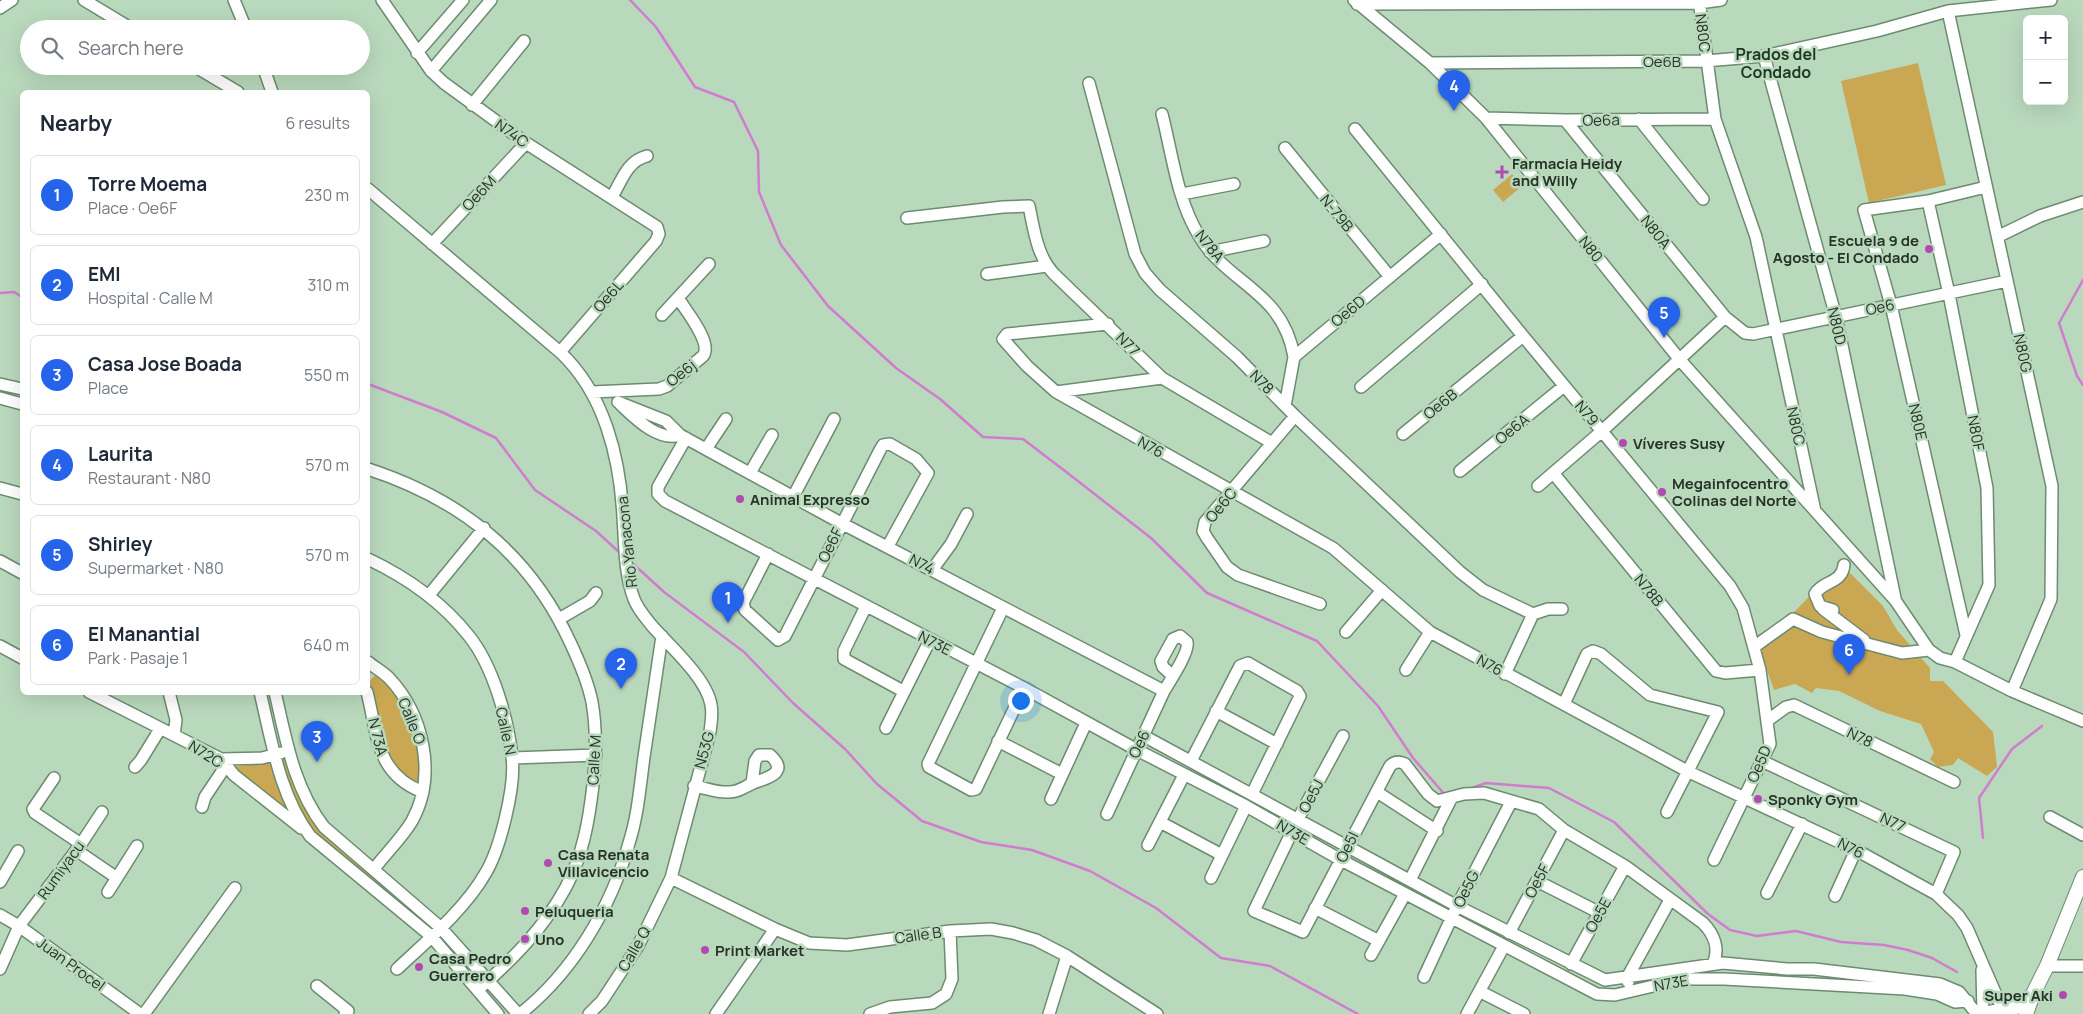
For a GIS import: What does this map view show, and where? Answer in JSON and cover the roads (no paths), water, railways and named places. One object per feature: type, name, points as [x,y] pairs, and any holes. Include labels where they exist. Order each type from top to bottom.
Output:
[{"type":"main road","points":[[2026,1014],[2032,994],[2047,966],[2083,876]]},
{"type":"main road","points":[[1988,1014],[2005,1013],[2022,1004],[2032,994]]},
{"type":"street","points":[[0,8],[12,0]]},
{"type":"street","points":[[84,0],[117,20]]},
{"type":"street","points":[[234,0],[242,20]]},
{"type":"street","points":[[417,53],[462,0]]},
{"type":"street","points":[[430,72],[491,0]]},
{"type":"street","points":[[1356,2],[1721,0]]},
{"type":"street","name":"Oe6B","points":[[1430,63],[1706,62],[1764,56],[1878,31],[1948,11],[2051,0]]},
{"type":"street","name":"N80C","points":[[1699,1],[1715,119],[1756,237],[1815,513]]},
{"type":"street","name":"N80","points":[[1356,2],[1430,63],[1486,118],[1680,360],[1815,513]]},
{"type":"street","name":"N74C","points":[[388,3],[430,72],[472,105],[526,143],[655,224],[658,231],[656,241]]},
{"type":"street","name":"N80G","points":[[1948,11],[1986,187],[1999,236],[2007,281],[2052,486],[2051,599],[2012,692]]},
{"type":"street","points":[[472,105],[524,41]]},
{"type":"street","name":"N80D","points":[[1764,56],[1836,317],[1895,600]]},
{"type":"street","points":[[209,75],[235,90]]},
{"type":"street","points":[[266,75],[271,90]]},
{"type":"street","name":"N78","points":[[1089,83],[1135,254],[1145,273],[1160,290],[1237,357],[1295,416],[1472,582],[1533,614]]},
{"type":"street","name":"N78A","points":[[1162,114],[1190,219],[1210,252],[1274,308],[1287,329],[1294,357]]},
{"type":"street","name":"Oe6a","points":[[1486,118],[1565,120],[1715,119]]},
{"type":"street","points":[[1639,119],[1703,199]]},
{"type":"street","name":"N80A","points":[[1565,120],[1725,317],[1745,334],[1754,334]]},
{"type":"street","name":"N79","points":[[1355,129],[1482,284],[1522,336],[1736,595],[1743,608],[1760,670],[1767,721]]},
{"type":"street","name":"Oe6M","points":[[432,244],[526,143]]},
{"type":"street","name":"N-79B","points":[[1285,148],[1390,277]]},
{"type":"street","points":[[612,197],[630,164],[647,156]]},
{"type":"street","points":[[1182,194],[1234,184]]},
{"type":"street","points":[[1928,201],[1986,187]]},
{"type":"street","name":"Rio Yanacona","points":[[370,191],[576,367],[592,392],[612,444],[623,507],[627,572],[635,602],[662,636]]},
{"type":"street","name":"N80E","points":[[1928,201],[1864,210],[1891,304],[1966,635]]},
{"type":"street","name":"N80F","points":[[1928,201],[1949,294],[1987,488],[1989,585],[1955,662]]},
{"type":"street","points":[[1999,236],[2040,216],[2083,202]]},
{"type":"street","name":"N77","points":[[907,218],[1003,207],[1029,206],[1040,252],[1047,266],[1162,378],[1272,443]]},
{"type":"street","name":"Oe6D","points":[[1294,357],[1441,234]]},
{"type":"street","name":"Oe6L","points":[[560,352],[656,241]]},
{"type":"street","points":[[1210,252],[1264,241]]},
{"type":"street","points":[[662,315],[709,264]]},
{"type":"street","points":[[987,274],[1047,266]]},
{"type":"street","name":"Oe6","points":[[1754,334],[2007,281]]},
{"type":"street","points":[[1361,387],[1482,284]]},
{"type":"street","name":"Oe6j","points":[[592,392],[659,389],[668,386],[703,356],[706,352],[706,343],[678,298]]},
{"type":"street","points":[[1538,486],[1602,431],[1725,317]]},
{"type":"street","name":"N76","points":[[1108,324],[1007,334],[1003,337],[1004,342],[1056,392],[1333,548],[1430,632],[1689,772],[1856,850],[1936,894],[1958,915],[1967,928],[2005,1013]]},
{"type":"street","name":"Oe6B","points":[[1403,434],[1522,336]]},
{"type":"street","points":[[1285,406],[1294,357]]},
{"type":"street","points":[[1056,392],[1162,378]]},
{"type":"street","points":[[0,384],[20,389]]},
{"type":"street","name":"Oe6A","points":[[1460,472],[1564,386]]},
{"type":"street","points":[[608,392],[633,417],[655,432],[670,437],[683,436]]},
{"type":"street","points":[[0,398],[20,403]]},
{"type":"street","name":"Oe6C","points":[[1295,416],[1203,526],[1203,532],[1218,555],[1238,574],[1320,604]]},
{"type":"street","points":[[706,448],[726,419]]},
{"type":"street","points":[[793,497],[834,419]]},
{"type":"street","points":[[750,473],[772,435]]},
{"type":"street","name":"N74","points":[[683,436],[841,523],[1164,691]]},
{"type":"street","name":"N73E","points":[[683,436],[658,487],[658,494],[665,501],[1024,688],[1086,723],[1246,806],[1341,860],[1598,994],[1615,995],[1682,979],[1724,979],[1786,984],[1795,982],[1813,984],[1906,984],[1950,987],[1968,1002],[1977,1014]]},
{"type":"street","name":"Oe6F","points":[[768,554],[743,603],[747,612],[776,639],[781,640],[785,636],[841,523],[880,450],[883,445],[890,444],[916,459],[928,473],[888,546]]},
{"type":"street","name":"Calle M","points":[[370,470],[433,495],[484,528],[515,557],[546,597],[560,619],[580,663],[592,701],[596,755],[590,810],[577,862],[566,886],[530,940],[478,990]]},
{"type":"street","name":"N78B","points":[[1554,474],[1716,672],[1760,670]]},
{"type":"street","points":[[0,488],[20,493]]},
{"type":"street","points":[[1815,513],[1895,600],[1929,650],[1940,658],[1955,662],[2012,692],[2083,721]]},
{"type":"street","points":[[932,570],[951,544],[967,514]]},
{"type":"street","points":[[429,595],[484,528]]},
{"type":"street","name":"Calle N","points":[[370,560],[429,595],[470,638],[483,660],[502,705],[513,758],[507,813],[486,874],[471,895],[397,969]]},
{"type":"street","points":[[0,561],[20,572]]},
{"type":"street","points":[[1844,565],[1843,573],[1838,579],[1818,588],[1814,594],[1820,606],[1871,645]]},
{"type":"street","points":[[1346,632],[1382,590]]},
{"type":"street","points":[[560,619],[590,601],[596,593]]},
{"type":"street","points":[[866,606],[844,651],[846,662],[903,691]]},
{"type":"street","points":[[1820,606],[1833,610]]},
{"type":"street","points":[[1003,608],[928,764],[930,769],[971,790],[976,789],[1024,688]]},
{"type":"street","points":[[1505,674],[1533,614],[1548,609],[1562,609]]},
{"type":"street","points":[[1754,647],[1793,619],[1822,632],[1902,653],[1929,650]]},
{"type":"street","points":[[1406,670],[1430,632]]},
{"type":"street","points":[[276,695],[288,751],[304,798],[324,827],[440,927],[517,1011],[543,996],[568,966],[614,888],[630,843],[638,806],[662,636]]},
{"type":"street","name":"N53G","points":[[662,636],[700,682],[712,707],[710,732],[694,786],[671,878]]},
{"type":"street","points":[[886,728],[930,640]]},
{"type":"street","points":[[0,646],[20,657]]},
{"type":"street","points":[[1564,704],[1587,654],[1593,651],[1601,654],[1650,695],[1718,712],[1667,812]]},
{"type":"street","points":[[1191,761],[1240,666],[1248,663],[1297,691],[1300,699],[1252,794]]},
{"type":"street","name":"Calle O","points":[[370,665],[388,677],[400,692],[411,711],[425,758],[424,792],[412,820],[374,869]]},
{"type":"street","name":"Oe6","points":[[1107,814],[1164,691],[1173,676]]},
{"type":"street","name":"N72C","points":[[95,695],[221,760],[234,775],[431,936],[498,1014]]},
{"type":"street","points":[[170,695],[176,720],[174,735]]},
{"type":"street","points":[[261,695],[275,755],[290,802],[298,820],[310,836]]},
{"type":"street","name":"N 73A","points":[[368,695],[384,763],[396,778],[424,792]]},
{"type":"street","name":"N78","points":[[1767,721],[1786,707],[1794,705],[1954,782]]},
{"type":"street","points":[[1216,711],[1277,744]]},
{"type":"street","name":"Oe5D","points":[[1714,860],[1770,744],[1767,721]]},
{"type":"street","points":[[1051,799],[1086,723]]},
{"type":"street","points":[[135,767],[142,760],[160,729]]},
{"type":"street","name":"N73E","points":[[1144,736],[1457,906],[1605,980],[1712,964],[1787,969],[1814,968],[1906,984]]},
{"type":"street","name":"Oe5J","points":[[1303,932],[1254,911],[1298,819],[1343,736]]},
{"type":"street","points":[[998,741],[1062,774]]},
{"type":"street","points":[[202,807],[205,797],[223,770],[221,760],[275,755],[288,751]]},
{"type":"street","points":[[513,758],[596,755]]},
{"type":"street","name":"N77","points":[[1762,761],[1954,852],[1936,894]]},
{"type":"street","name":"Oe5I","points":[[1303,932],[1341,860],[1346,846],[1393,763],[1405,764],[1434,800],[1451,799]]},
{"type":"street","points":[[1148,845],[1184,775]]},
{"type":"street","points":[[54,778],[33,809],[35,813],[117,878]]},
{"type":"street","points":[[694,786],[727,792],[745,788],[752,783]]},
{"type":"street","points":[[1377,792],[1437,831]]},
{"type":"street","points":[[1410,880],[1437,831],[1451,799],[1464,794],[1493,794],[1510,802],[1539,809],[1564,830],[1625,866],[1703,923],[1712,933],[1715,948],[1712,964]]},
{"type":"street","name":"Oe5G","points":[[1424,977],[1453,919],[1457,906],[1510,802]]},
{"type":"street","points":[[1211,878],[1246,806]]},
{"type":"street","name":"Rumiyacu","points":[[0,969],[19,926],[79,847],[102,812]]},
{"type":"street","points":[[2050,816],[2083,835]]},
{"type":"street","points":[[1160,822],[1222,855]]},
{"type":"street","points":[[1767,893],[1802,824]]},
{"type":"street","name":"Oe5F","points":[[1509,933],[1564,830]]},
{"type":"street","points":[[108,892],[137,846]]},
{"type":"street","points":[[0,882],[18,850]]},
{"type":"street","points":[[1835,896],[1856,850]]},
{"type":"street","name":"Oe5E","points":[[1571,964],[1625,866]]},
{"type":"street","name":"Calle B","points":[[671,878],[775,929],[810,943],[827,945],[847,944],[950,930],[991,930],[1014,933],[1036,940],[1068,956],[1157,1014]]},
{"type":"street","name":"Calle Q","points":[[589,1014],[602,1001],[638,946],[671,878]]},
{"type":"street","points":[[1537,881],[1600,913]]},
{"type":"street","points":[[144,1014],[235,888]]},
{"type":"street","points":[[1371,955],[1405,894]]},
{"type":"street","points":[[1630,992],[1627,978],[1670,900]]},
{"type":"street","points":[[1315,908],[1379,941]]},
{"type":"street","name":"Juan Procel","points":[[0,915],[19,926],[140,1014]]},
{"type":"street","points":[[716,1014],[775,929]]},
{"type":"street","points":[[870,1014],[890,1007],[932,1003],[946,994],[952,979],[950,930]]},
{"type":"street","points":[[1467,1014],[1504,946]]},
{"type":"street","points":[[1049,1014],[1068,956]]},
{"type":"street","name":"N76","points":[[1982,963],[1983,1014]]},
{"type":"street","points":[[2047,966],[2083,966]]},
{"type":"street","points":[[1795,982],[1797,968]]},
{"type":"street","points":[[1813,984],[1814,968]]},
{"type":"street","points":[[317,986],[343,1010]]},
{"type":"street","points":[[1480,992],[1524,1014]]},
{"type":"waterway","points":[[630,0],[656,27],[695,87],[734,102],[758,151],[759,192],[781,245],[828,306],[896,368],[940,399],[983,437],[1023,439],[1151,538],[1207,593],[1317,641],[1378,706],[1413,758],[1446,796]]},
{"type":"waterway","points":[[2083,280],[2059,323],[2077,376],[2083,385]]},
{"type":"waterway","points":[[0,293],[14,292],[20,296]]},
{"type":"waterway","points":[[370,385],[442,412],[496,438],[535,490],[596,531],[620,553]]},
{"type":"waterway","points":[[630,561],[664,592],[744,652],[793,703],[845,749],[877,784],[922,821],[981,842],[1032,850],[1090,871],[1156,908],[1221,958],[1270,966],[1358,1014]]},
{"type":"waterway","points":[[1983,838],[1979,798],[2012,749],[2042,726]]},
{"type":"waterway","points":[[1469,789],[1486,783],[1549,788],[1614,822],[1708,914],[1730,930],[1757,936],[1796,931],[1841,942],[1884,945],[1932,958],[1957,972]]},
{"type":"place","name":"Laurita","points":[[1454,111]]},
{"type":"place","name":"Farmacia Heidy and Willy","points":[[1502,172]]},
{"type":"place","name":"Escuela 9 de Agosto - El Condado","points":[[1929,249]]},
{"type":"place","name":"Shirley","points":[[1664,338]]},
{"type":"place","name":"Víveres Susy","points":[[1623,443]]},
{"type":"place","name":"Megainfocentro Colinas del Norte","points":[[1662,492]]},
{"type":"place","name":"Animal Expresso","points":[[740,499]]},
{"type":"place","name":"Torre Moema","points":[[728,623]]},
{"type":"place","name":"El Manantial","points":[[1849,675]]},
{"type":"place","name":"EMI","points":[[621,689]]},
{"type":"place","name":"Casa Jose Boada","points":[[317,762]]},
{"type":"place","name":"Sponky Gym","points":[[1758,799]]},
{"type":"place","name":"Casa Renata Villavicencio","points":[[548,863]]},
{"type":"place","name":"Peluqueria","points":[[525,911]]},
{"type":"place","name":"Uno","points":[[525,939]]},
{"type":"place","name":"Print Market","points":[[705,950]]},
{"type":"place","name":"Casa Pedro Guerrero","points":[[419,967]]},
{"type":"place","name":"Super Aki","points":[[2063,995]]},
{"type":"district","name":"Prados del Condado","points":[[1776,63]]}]
